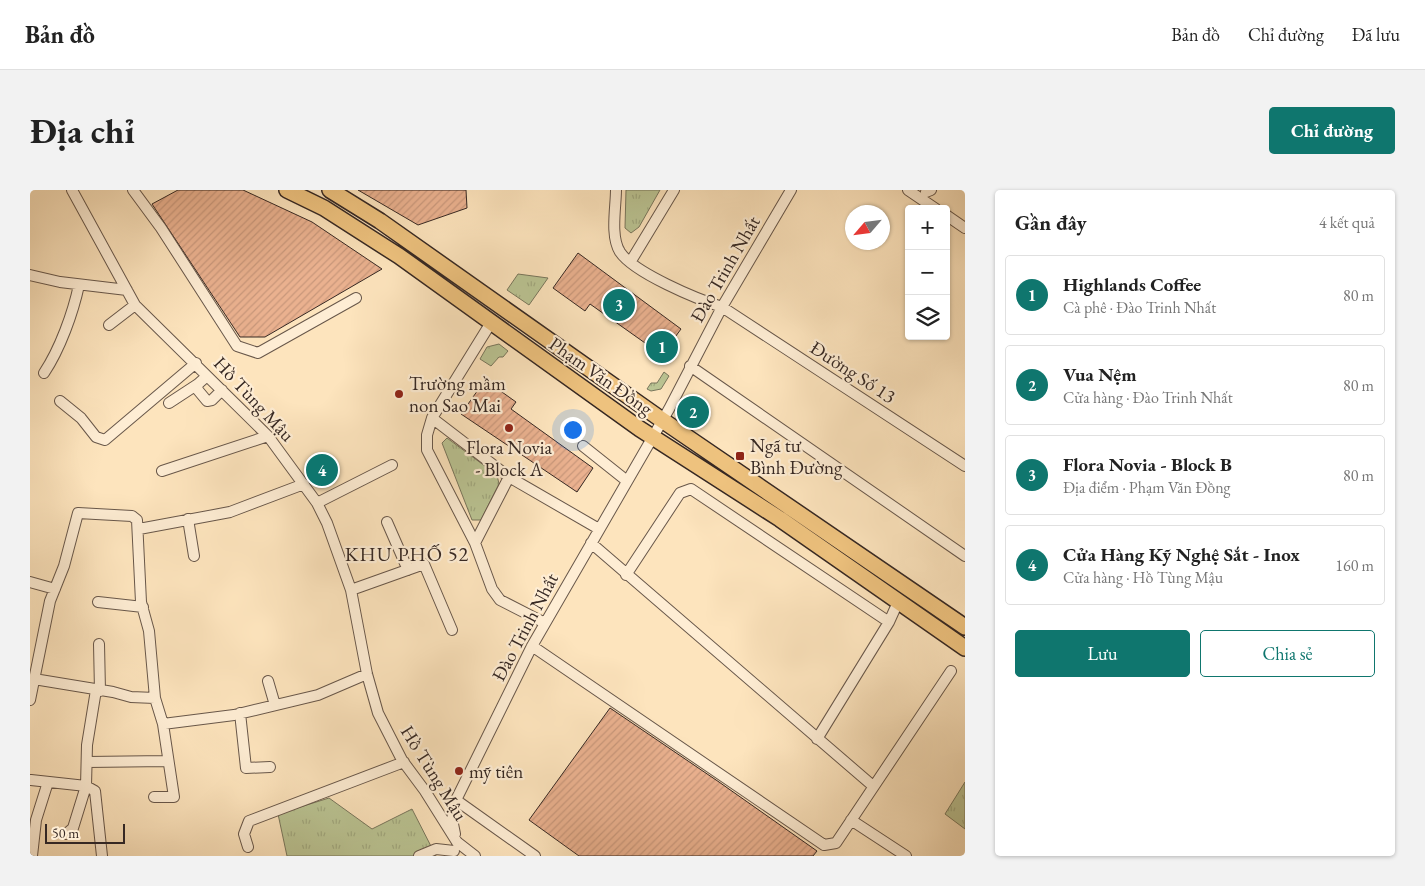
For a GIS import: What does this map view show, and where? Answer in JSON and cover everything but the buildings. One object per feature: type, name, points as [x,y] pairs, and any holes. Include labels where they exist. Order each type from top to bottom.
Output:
[{"type":"highway","name":"Phạm Văn Đồng","points":[[287,190],[324,208],[399,256],[652,436],[773,514],[965,648]]},
{"type":"highway","name":"Phạm Văn Đồng","points":[[330,190],[380,221],[662,420],[965,627]]},
{"type":"street","name":"Hồ Tùng Mậu","points":[[72,190],[135,305],[268,436],[317,503],[327,523],[351,590],[367,674],[378,713],[454,850],[474,856]]},
{"type":"street","points":[[133,190],[162,228],[237,346],[258,353],[356,298]]},
{"type":"street","name":"Đường Số 13","points":[[616,190],[615,234],[620,251],[631,261],[649,275],[697,299],[722,307],[965,466]]},
{"type":"street","points":[[631,261],[674,190]]},
{"type":"street","name":"Đào Trinh Nhất","points":[[454,850],[452,819],[456,800],[532,646],[662,420],[722,307],[791,190]]},
{"type":"street","points":[[921,192],[932,205]]},
{"type":"street","points":[[950,218],[965,228]]},
{"type":"street","points":[[30,275],[79,285],[126,290]]},
{"type":"street","points":[[44,373],[53,360],[75,303],[79,285]]},
{"type":"street","points":[[109,325],[135,305]]},
{"type":"street","points":[[492,321],[432,418],[427,435],[427,450],[475,544],[492,589],[500,600],[545,623]]},
{"type":"street","points":[[60,400],[81,418],[96,437],[105,440],[196,363]]},
{"type":"street","points":[[690,366],[965,556]]},
{"type":"street","points":[[169,403],[208,376]]},
{"type":"street","points":[[198,384],[197,389],[207,401],[212,400],[222,390]]},
{"type":"street","points":[[432,418],[509,477],[599,529]]},
{"type":"street","points":[[162,471],[268,436]]},
{"type":"street","points":[[582,446],[627,481]]},
{"type":"street","points":[[317,503],[392,465]]},
{"type":"street","points":[[475,544],[509,477]]},
{"type":"street","points":[[139,528],[230,512],[304,484]]},
{"type":"street","points":[[626,575],[680,493],[691,488],[889,622]]},
{"type":"street","points":[[30,700],[34,679],[34,663],[55,589],[74,533],[78,513],[132,516],[137,520],[139,528],[143,607],[148,631],[155,698],[163,724],[174,797],[154,797]]},
{"type":"street","points":[[188,519],[194,556]]},
{"type":"street","points":[[387,522],[408,570]]},
{"type":"street","points":[[591,543],[873,786]]},
{"type":"street","points":[[351,590],[424,564],[452,630]]},
{"type":"street","points":[[30,582],[55,589]]},
{"type":"street","points":[[98,602],[143,607]]},
{"type":"street","points":[[817,738],[889,622],[898,602]]},
{"type":"street","points":[[66,834],[73,828],[86,786],[87,745],[98,690],[99,644]]},
{"type":"street","points":[[532,646],[824,845],[836,843],[951,671]]},
{"type":"street","points":[[163,724],[240,713],[318,695],[367,674]]},
{"type":"street","points":[[34,679],[131,697],[155,698]]},
{"type":"street","points":[[268,682],[275,705]]},
{"type":"street","points":[[240,713],[246,768],[270,767]]},
{"type":"street","points":[[87,762],[167,760]]},
{"type":"street","points":[[248,847],[244,834],[249,821],[404,762]]},
{"type":"street","points":[[30,781],[86,786],[95,791],[102,856]]},
{"type":"street","points":[[32,856],[36,820],[48,782]]},
{"type":"street","points":[[456,800],[535,856]]},
{"type":"street","points":[[851,820],[906,856]]},
{"type":"street","points":[[419,856],[436,849],[454,850]]},
{"type":"green space","points":[[626,190],[660,190],[639,227],[631,233],[625,228]]},
{"type":"green space","points":[[518,274],[548,278],[529,305],[507,290]]},
{"type":"green space","points":[[499,344],[508,351],[503,357],[499,357],[491,366],[480,359],[487,347]]},
{"type":"green space","points":[[664,372],[669,376],[661,389],[651,391],[647,389],[651,383],[657,383]]},
{"type":"green space","points":[[447,438],[497,475],[499,484],[481,520],[472,520],[442,443]]},
{"type":"green space","points":[[965,782],[965,829],[945,814]]},
{"type":"green space","points":[[329,798],[372,829],[412,809],[436,856],[287,856],[278,814]]},
{"type":"place","name":"Flora Novia - Block B","points":[[619,305]]},
{"type":"place","name":"Highlands Coffee","points":[[662,347]]},
{"type":"place","name":"Trường mầm non Sao Mai","points":[[399,394]]},
{"type":"place","name":"Vua Nệm","points":[[693,412]]},
{"type":"place","name":"Flora Novia - Block A","points":[[509,428]]},
{"type":"place","name":"Ngã tư Bình Đường","points":[[740,456]]},
{"type":"place","name":"Cửa Hàng Kỹ Nghệ Sắt - Inox","points":[[322,470]]},
{"type":"place","name":"mỹ tiên","points":[[459,771]]},
{"type":"district","name":"KHU PHỐ 52","points":[[407,554]]}]
